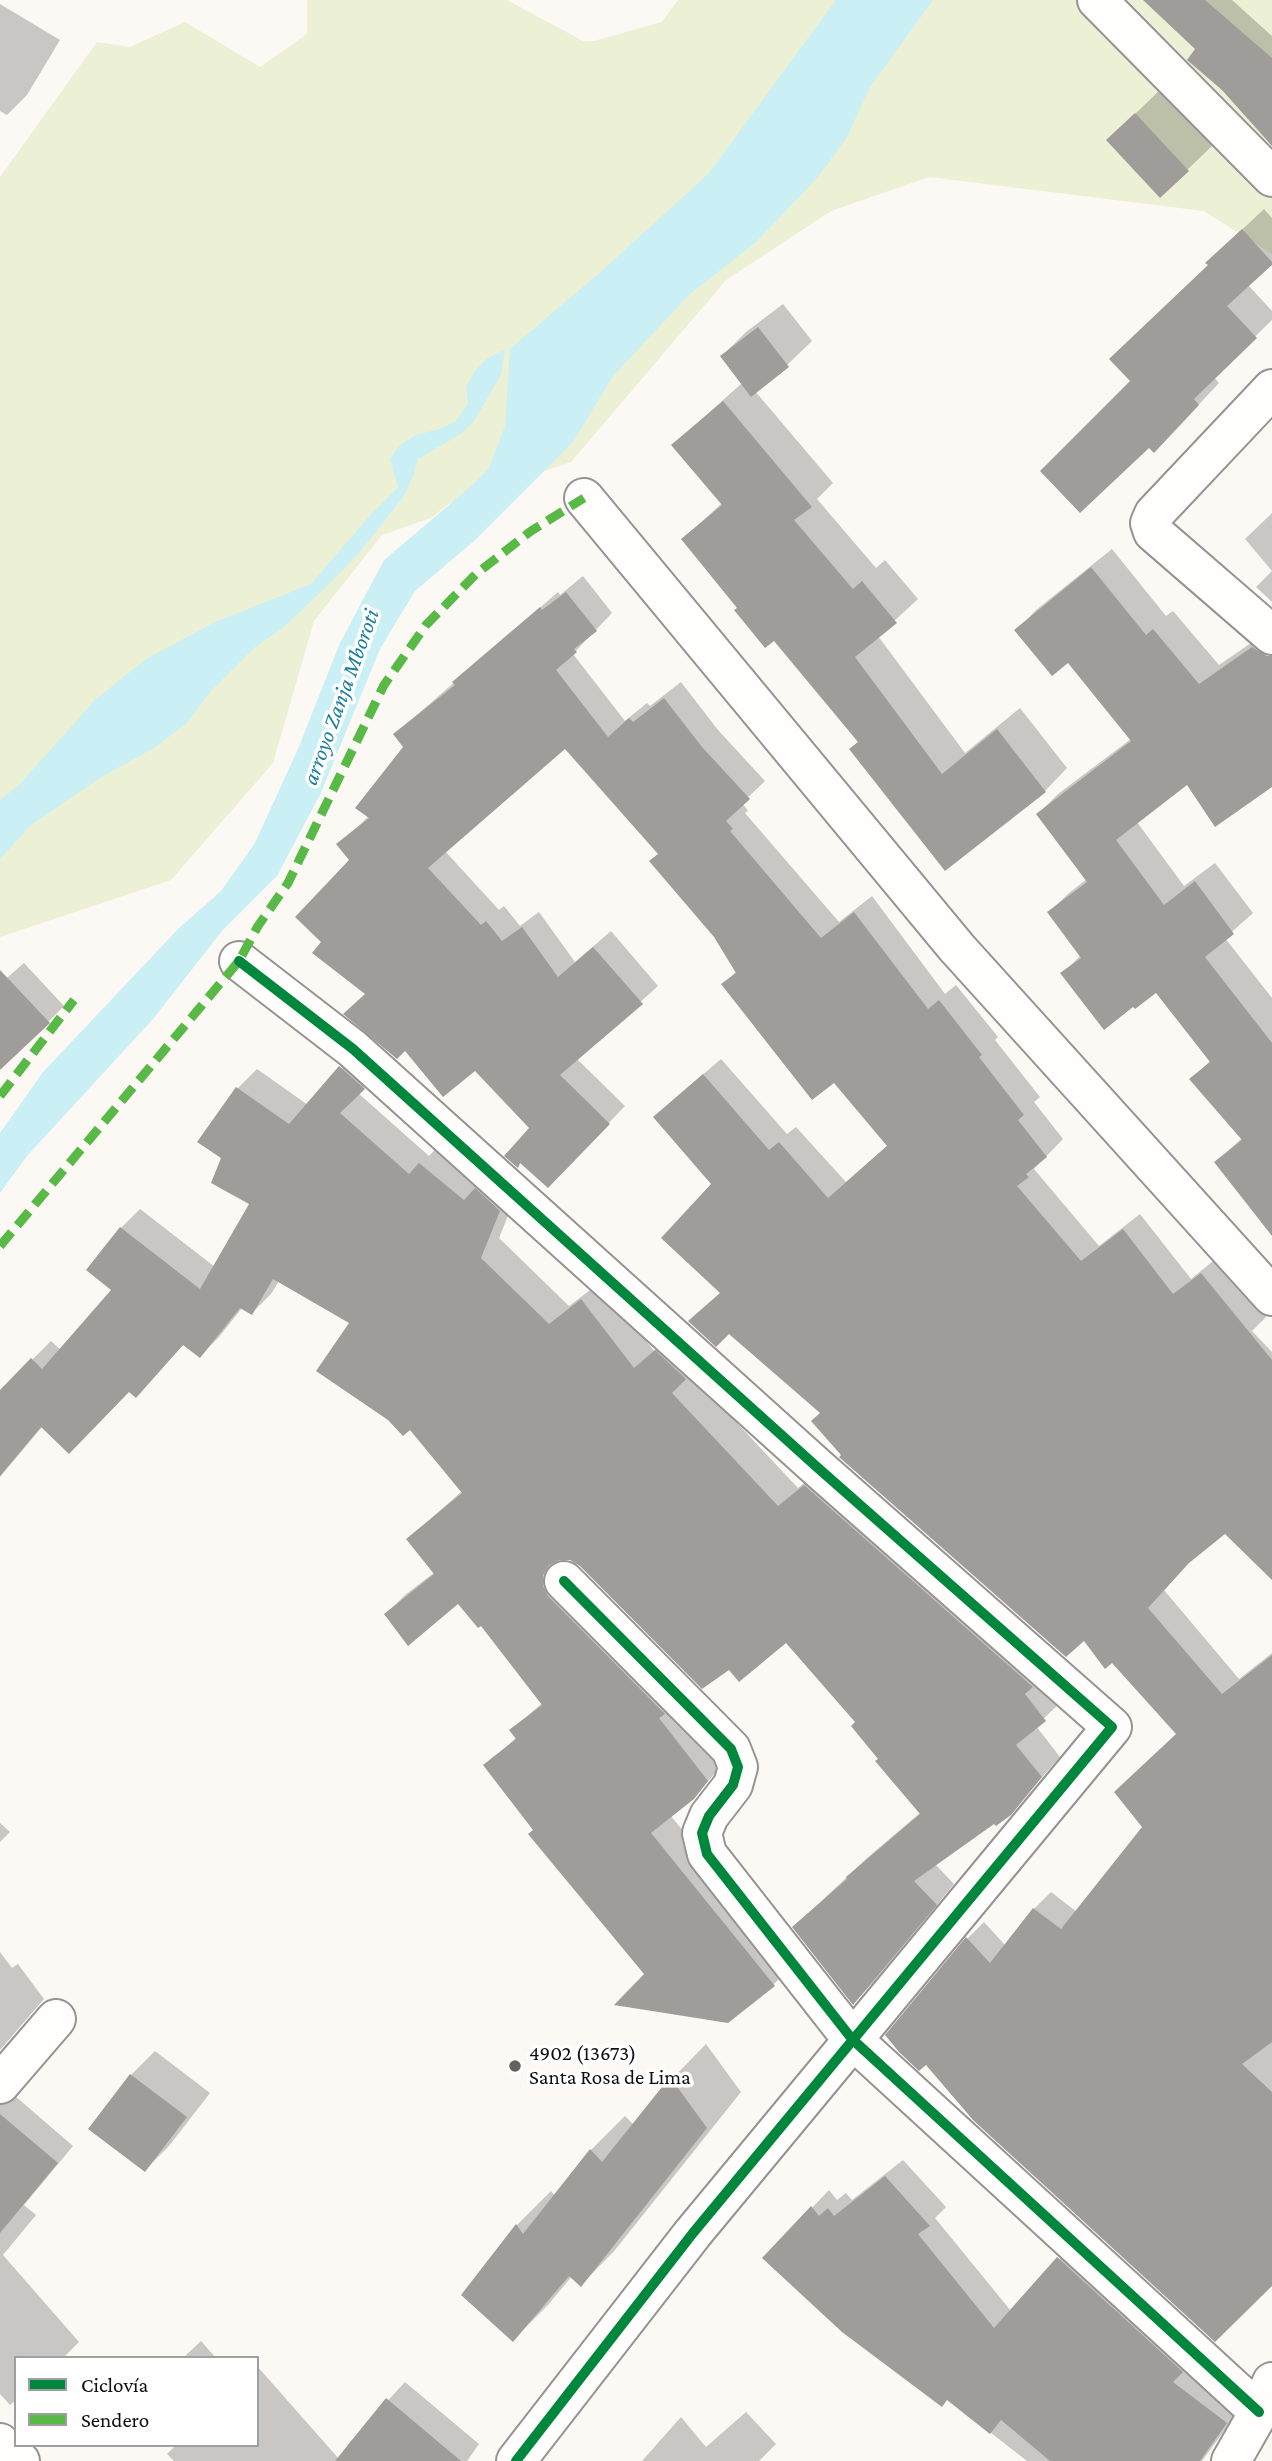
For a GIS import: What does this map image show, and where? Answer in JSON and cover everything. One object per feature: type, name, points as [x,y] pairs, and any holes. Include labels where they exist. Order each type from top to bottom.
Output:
[{"type":"street","points":[[1097,0],[1272,177]]},
{"type":"street","points":[[1272,389],[1154,513],[1150,523],[1153,532],[1272,635]]},
{"type":"street","points":[[584,498],[957,948],[1272,1296]]},
{"type":"street","points":[[239,961],[353,1049],[818,1468],[1112,1727],[693,2233],[516,2461]]},
{"type":"street","points":[[564,1581],[731,1749],[738,1767],[733,1785],[709,1816],[702,1833],[707,1854],[852,2039],[1265,2397],[1231,2461]]},
{"type":"street","points":[[0,2084],[56,2019]]},
{"type":"street","points":[[0,2444],[20,2461]]},
{"type":"green space","points":[[307,0],[507,0],[583,41],[594,41],[662,22],[678,0],[1272,0],[1272,254],[1204,211],[929,177],[831,211],[726,280],[571,462],[450,503],[431,518],[382,535],[314,621],[273,763],[171,880],[0,937],[0,177],[97,42],[130,47],[185,22],[260,67],[307,34]]},
{"type":"water","name":"arroyo Zanja Mboroti","points":[[836,0],[933,0],[870,87],[847,137],[818,177],[756,242],[690,294],[613,376],[573,442],[473,542],[415,591],[380,649],[320,795],[277,876],[222,931],[153,1019],[27,1156],[0,1193],[0,1133],[43,1072],[179,928],[221,891],[255,843],[298,749],[340,643],[384,560],[489,468],[505,426],[510,349],[604,269],[709,173]]},
{"type":"water","points":[[505,349],[501,375],[474,421],[462,433],[418,459],[404,496],[359,553],[329,584],[283,628],[255,647],[210,692],[187,723],[154,748],[103,776],[31,825],[0,859],[0,800],[19,785],[95,700],[146,659],[215,622],[311,584],[398,487],[390,459],[400,445],[415,435],[455,422],[468,404],[466,387],[474,372],[486,359]]},
{"type":"building","points":[[1143,0],[1205,0],[1272,58],[1272,146],[1222,90],[1187,60],[1195,49]]},
{"type":"building","points":[[1135,113],[1189,171],[1160,198],[1106,140]]},
{"type":"building","points":[[1242,229],[1272,265],[1227,306],[1257,338],[1194,399],[1199,405],[1154,453],[1149,448],[1080,513],[1040,471],[1130,381],[1109,359]]},
{"type":"building","points":[[758,327],[789,367],[751,397],[720,356]]},
{"type":"building","points":[[723,401],[812,507],[794,520],[853,589],[862,581],[897,623],[855,657],[942,774],[997,729],[1046,792],[945,871],[849,749],[858,742],[774,641],[765,648],[734,610],[737,608],[681,539],[722,505],[671,445]]},
{"type":"building","points":[[1091,567],[1146,635],[1153,629],[1199,684],[1252,647],[1272,656],[1272,787],[1215,827],[1187,785],[1116,840],[1164,905],[1195,881],[1234,934],[1205,957],[1272,1043],[1272,1236],[1214,1162],[1242,1140],[1189,1079],[1210,1062],[1156,993],[1104,1030],[1060,973],[1081,958],[1047,912],[1087,882],[1036,814],[1131,741],[1068,663],[1052,676],[1014,630]]},
{"type":"building","points":[[566,592],[597,631],[574,649],[577,652],[556,670],[608,737],[629,718],[633,722],[664,698],[702,747],[750,799],[726,821],[733,829],[730,831],[821,938],[854,912],[928,1009],[939,1000],[1024,1115],[1018,1120],[1047,1157],[1026,1174],[1029,1177],[1017,1186],[1081,1261],[1123,1229],[1173,1294],[1201,1273],[1272,1360],[1272,1580],[1225,1534],[1189,1563],[1148,1608],[1222,1694],[1272,1655],[1272,2042],[1242,2064],[1272,2092],[1272,2286],[1215,2342],[973,2120],[926,2065],[919,2071],[885,2035],[966,1937],[990,1963],[1033,1908],[1061,1929],[1142,1827],[1114,1792],[1176,1734],[1112,1663],[1105,1669],[1084,1641],[1066,1657],[839,1457],[841,1455],[811,1421],[820,1413],[729,1334],[716,1347],[688,1321],[720,1293],[661,1238],[711,1184],[653,1117],[703,1074],[769,1150],[779,1142],[828,1198],[887,1146],[834,1083],[812,1100],[721,984],[736,973],[714,937],[649,861],[658,854],[565,749],[428,868],[481,925],[486,921],[502,941],[522,927],[558,977],[593,947],[643,1004],[560,1075],[610,1124],[548,1188],[520,1163],[518,1168],[504,1156],[529,1128],[475,1071],[443,1097],[405,1051],[397,1059],[343,1014],[365,994],[312,953],[321,942],[295,917],[349,860],[336,844],[369,818],[355,808],[403,747],[393,734],[455,685],[452,682],[540,607],[542,610]]},
{"type":"building","points":[[0,970],[50,1023],[0,1070]]},
{"type":"building","points":[[339,1066],[365,1089],[340,1113],[409,1174],[419,1163],[464,1200],[475,1188],[500,1211],[481,1258],[549,1324],[581,1299],[634,1368],[655,1350],[686,1379],[672,1393],[778,1506],[804,1485],[1033,1687],[1025,1694],[1046,1721],[1016,1745],[1042,1777],[1011,1815],[996,1826],[994,1824],[914,1881],[937,1905],[853,2005],[792,1927],[920,1814],[875,1761],[878,1759],[851,1726],[855,1722],[786,1643],[739,1682],[729,1670],[702,1689],[580,1566],[570,1560],[559,1560],[549,1565],[543,1575],[543,1586],[548,1596],[665,1714],[659,1718],[708,1781],[694,1799],[651,1833],[775,1986],[728,2023],[614,2005],[644,1974],[528,1834],[533,1830],[483,1765],[516,1739],[509,1730],[542,1705],[481,1626],[478,1628],[458,1604],[408,1646],[384,1614],[434,1574],[406,1539],[462,1493],[410,1430],[403,1436],[388,1420],[316,1371],[349,1323],[273,1279],[252,1315],[240,1308],[200,1358],[183,1345],[136,1398],[129,1392],[69,1454],[41,1427],[0,1476],[0,1390],[31,1358],[42,1369],[111,1290],[86,1270],[120,1227],[200,1289],[249,1204],[211,1183],[221,1158],[197,1142],[236,1087],[289,1124]]},
{"type":"building","points":[[130,2074],[187,2117],[145,2172],[88,2129]]},
{"type":"building","points":[[670,2077],[707,2128],[581,2287],[569,2276],[513,2342],[461,2295],[516,2224],[523,2234],[590,2149],[602,2162]]},
{"type":"building","points":[[0,2114],[58,2163],[0,2233]]},
{"type":"building","points":[[885,2176],[930,2226],[918,2234],[994,2328],[1057,2257],[1183,2372],[1173,2382],[1227,2423],[1200,2461],[1050,2461],[1001,2420],[990,2434],[947,2400],[942,2407],[842,2332],[762,2258],[811,2206],[819,2216],[828,2208],[834,2216]]},
{"type":"building","points":[[386,2398],[461,2461],[335,2461]]},
{"type":"marked path","points":[[0,1246],[239,961],[258,926],[288,883],[384,685],[426,625],[476,574],[531,531],[584,498]]},
{"type":"marked path","points":[[0,1096],[74,1000]]},
{"type":"cycle path","points":[[239,961],[353,1049],[818,1468],[1112,1727],[693,2233],[516,2461]]},
{"type":"cycle path","points":[[564,1581],[731,1749],[738,1767],[733,1785],[709,1816],[702,1833],[707,1854],[852,2039],[1259,2412]]},
{"type":"place","name":"4902 (13673) Santa Rosa de Lima","points":[[515,2066]]}]
